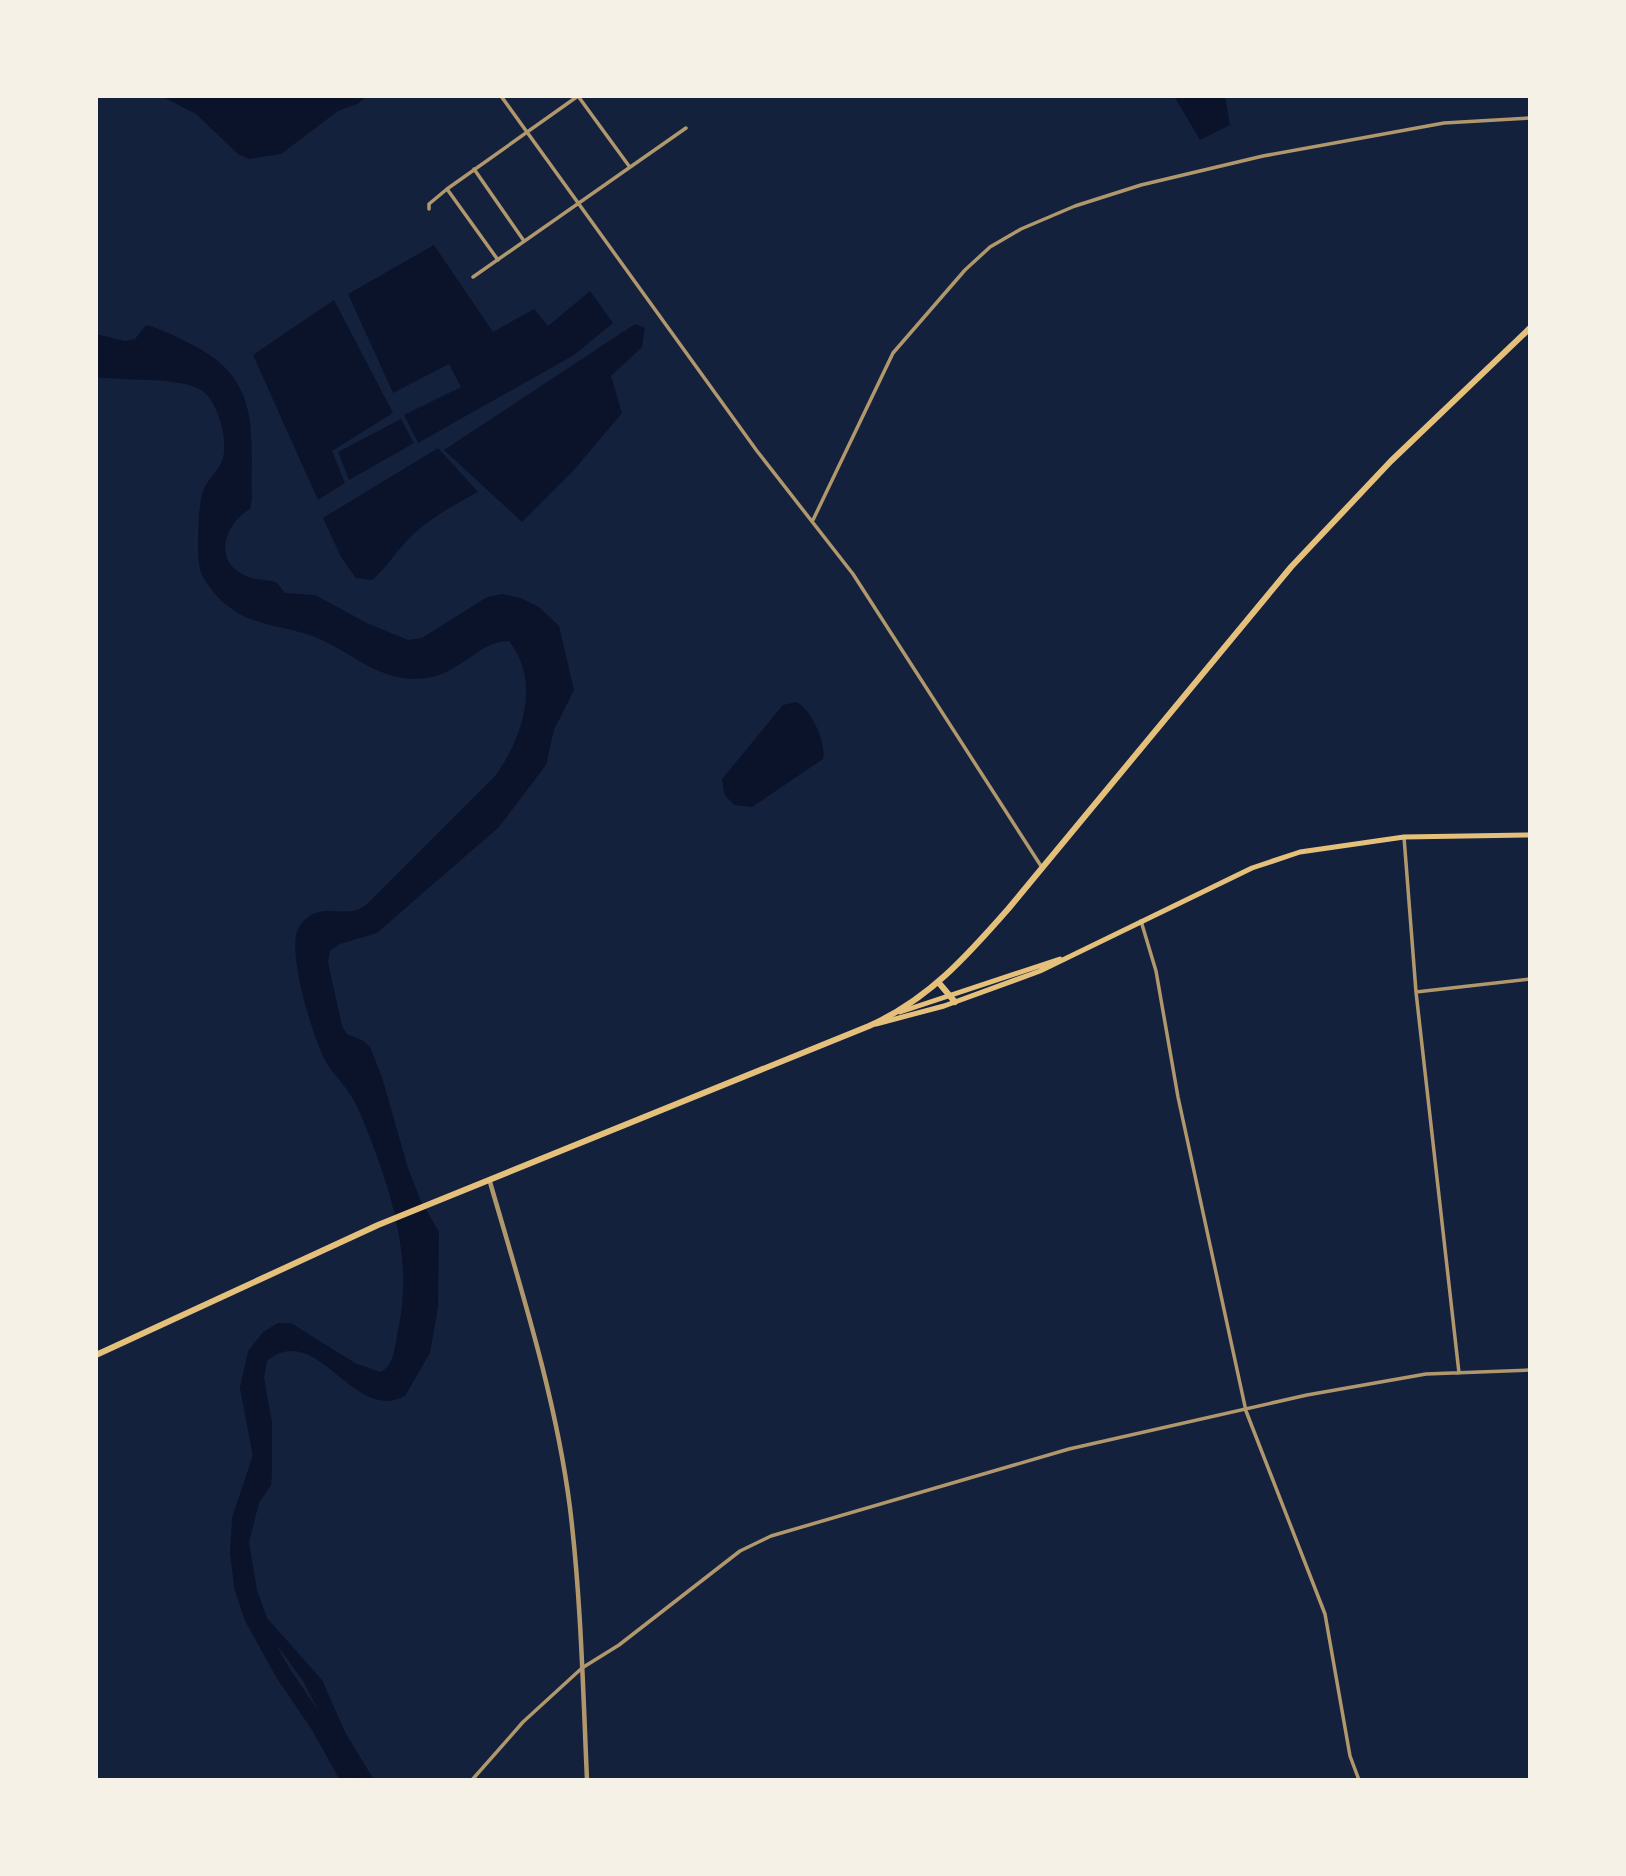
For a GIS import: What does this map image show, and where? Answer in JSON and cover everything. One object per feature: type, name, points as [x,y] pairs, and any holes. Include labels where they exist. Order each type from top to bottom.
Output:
[{"type":"highway","points":[[96,1355],[379,1225],[490,1182],[899,1012],[939,983],[1009,908],[1291,566],[1391,461],[1530,327]]},
{"type":"highway","points":[[939,983],[952,998]]},
{"type":"main road","points":[[869,1026],[1063,958],[1276,860],[1336,845],[1404,836],[1530,835]]},
{"type":"main road","points":[[899,1012],[952,998]]},
{"type":"street","points":[[501,96],[757,452],[813,520],[883,619],[1041,866]]},
{"type":"street","points":[[429,209],[429,204],[447,189],[578,96],[629,166]]},
{"type":"street","points":[[813,520],[893,353],[965,270],[989,247],[1021,229],[1075,206],[1141,185],[1263,156],[1444,123],[1530,118]]},
{"type":"street","points":[[473,277],[686,128]]},
{"type":"street","points":[[474,169],[524,241]]},
{"type":"street","points":[[447,189],[498,260]]},
{"type":"street","points":[[1404,836],[1416,992],[1459,1373]]},
{"type":"street","points":[[1141,921],[1156,971],[1178,1097],[1246,1411],[1325,1614],[1350,1756],[1359,1780]]},
{"type":"street","points":[[1416,992],[1530,979]]},
{"type":"street","points":[[490,1182],[516,1270],[559,1448],[570,1509],[587,1780]]},
{"type":"street","points":[[472,1780],[523,1722],[582,1668],[619,1645],[740,1551],[771,1536],[1069,1450],[1391,1378],[1530,1370]]},
{"type":"water","points":[[161,96],[368,96],[357,104],[338,111],[281,154],[249,159],[238,154],[196,114]]},
{"type":"water","points":[[1174,96],[1225,96],[1230,125],[1200,140]]},
{"type":"water","points":[[434,245],[493,332],[534,309],[548,326],[590,291],[613,323],[574,355],[418,443],[404,415],[461,387],[449,364],[393,393],[348,294]]},
{"type":"water","points":[[334,300],[393,413],[332,451],[345,483],[318,500],[253,355]]},
{"type":"water","points":[[635,324],[645,328],[642,347],[611,376],[622,413],[574,470],[522,522],[444,450]]},
{"type":"water","points":[[146,325],[200,349],[220,363],[244,396],[251,435],[252,500],[250,509],[233,525],[228,534],[226,554],[237,571],[253,578],[277,583],[285,593],[315,595],[367,623],[408,640],[422,638],[487,597],[502,594],[521,598],[539,607],[559,626],[574,690],[554,730],[546,765],[499,827],[377,933],[340,944],[330,951],[328,962],[342,1026],[347,1034],[364,1041],[370,1047],[382,1077],[408,1168],[420,1199],[439,1232],[438,1307],[430,1353],[405,1396],[397,1399],[388,1401],[372,1398],[314,1358],[299,1352],[283,1352],[267,1361],[264,1378],[272,1422],[271,1485],[259,1503],[249,1542],[257,1590],[267,1618],[322,1680],[345,1732],[374,1780],[354,1780],[303,1681],[256,1616],[247,1591],[242,1561],[244,1522],[265,1459],[246,1361],[248,1351],[263,1332],[278,1323],[291,1323],[355,1363],[380,1372],[389,1365],[393,1354],[402,1305],[402,1255],[392,1205],[359,1111],[325,1060],[314,1033],[298,973],[296,938],[299,927],[315,913],[358,910],[366,905],[496,775],[514,743],[525,709],[524,674],[519,657],[509,641],[485,647],[451,670],[437,675],[422,679],[403,678],[379,671],[317,638],[248,618],[220,599],[203,577],[198,557],[202,494],[223,458],[223,431],[217,411],[207,395],[192,386],[151,380],[96,377],[96,334],[125,341],[135,339]]},
{"type":"water","points":[[401,419],[414,443],[349,480],[338,452]]},
{"type":"water","points":[[438,448],[478,492],[421,528],[372,580],[356,578],[341,557],[323,518]]},
{"type":"water","points":[[796,702],[807,711],[817,727],[823,745],[823,759],[752,807],[734,805],[724,794],[722,779],[783,705]]},
{"type":"waterway","points":[[254,1361],[248,1388],[261,1456],[240,1519],[238,1552],[242,1586],[252,1617],[349,1780]]}]
